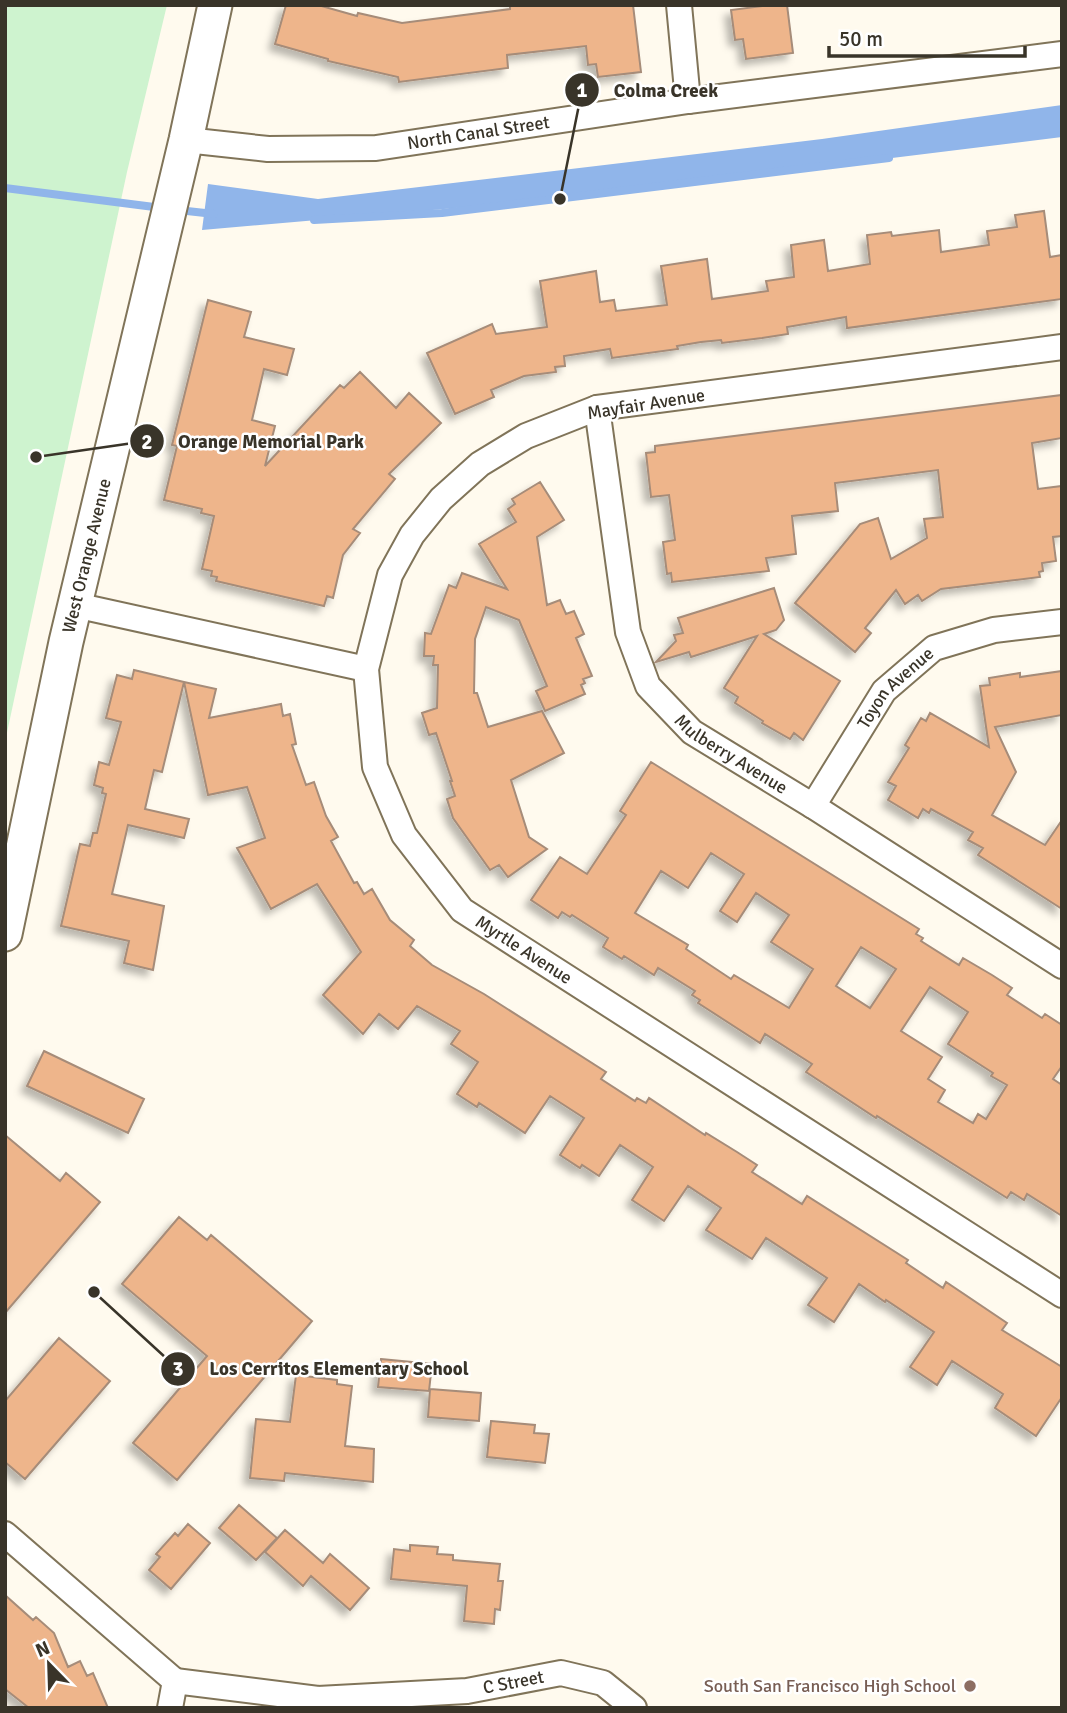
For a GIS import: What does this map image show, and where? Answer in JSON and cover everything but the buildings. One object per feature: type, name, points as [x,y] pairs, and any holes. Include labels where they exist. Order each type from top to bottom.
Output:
[{"type":"street","name":"West Orange Avenue","points":[[5,934],[10,889],[215,5]]},
{"type":"street","points":[[679,5],[688,101]]},
{"type":"street","name":"North Canal Street","points":[[186,139],[268,149],[376,148],[688,101],[1062,54]]},
{"type":"street","name":"Mayfair Avenue","points":[[366,669],[390,575],[412,535],[441,499],[480,464],[526,436],[597,408],[1062,347]]},
{"type":"street","name":"Mulberry Avenue","points":[[597,408],[628,632],[648,686],[692,732],[813,806],[1062,966]]},
{"type":"street","points":[[75,605],[366,669]]},
{"type":"street","name":"Toyon Avenue","points":[[813,806],[884,691],[934,648],[994,630],[1062,622]]},
{"type":"street","name":"Myrtle Avenue","points":[[366,669],[375,767],[404,835],[462,910],[1062,1295]]},
{"type":"street","points":[[5,1534],[175,1681],[170,1708]]},
{"type":"street","name":"C Street","points":[[175,1681],[318,1699],[467,1691],[561,1674],[603,1683],[634,1708]]},
{"type":"green space","points":[[5,5],[167,5],[127,172],[5,742]]},
{"type":"water","points":[[1062,105],[1062,137],[560,199],[202,230],[208,184],[318,199],[822,139]]},
{"type":"waterway","points":[[314,220],[442,213],[889,158]]},
{"type":"waterway","points":[[5,188],[162,208]]},
{"type":"waterway","points":[[178,210],[214,214]]},
{"type":"place","name":"Colma Creek","points":[[560,199]]},
{"type":"place","name":"Orange Memorial Park","points":[[36,457]]},
{"type":"place","name":"Los Cerritos Elementary School","points":[[94,1292]]},
{"type":"place","name":"South San Francisco High School","points":[[970,1686]]}]
